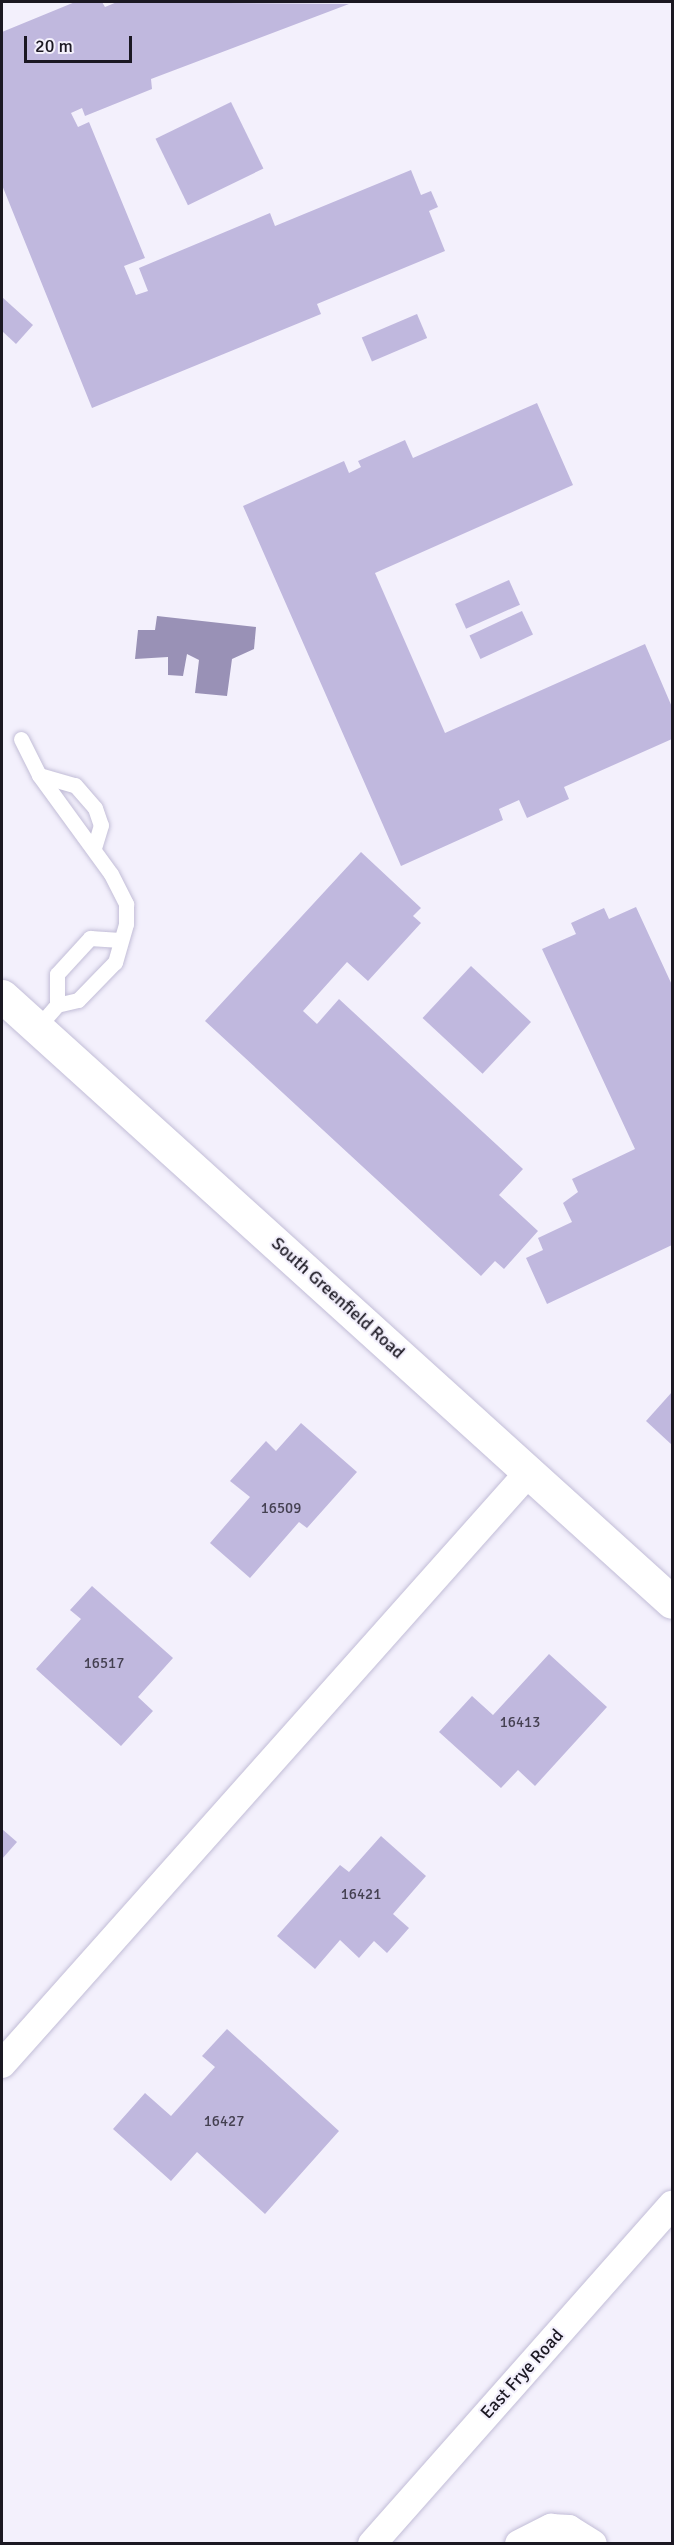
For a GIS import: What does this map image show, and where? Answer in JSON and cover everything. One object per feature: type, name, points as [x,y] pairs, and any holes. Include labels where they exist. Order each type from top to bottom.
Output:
[{"type":"street","name":"South Greenfield Road","points":[[2,996],[47,1017],[672,1602]]},
{"type":"street","points":[[2,2064],[530,1471]]},
{"type":"street","name":"East Frye Road","points":[[372,2544],[672,2205]]},
{"type":"street","points":[[519,2544],[551,2528],[569,2529],[593,2544]]},
{"type":"lane","points":[[21,739],[39,775],[94,849],[126,904],[126,924],[115,962],[78,1000],[47,1017]]},
{"type":"lane","points":[[39,775],[75,785],[91,802],[100,825],[94,849]]},
{"type":"lane","points":[[47,1017],[57,974],[90,939],[120,940]]},
{"type":"shaded area","points":[[157,616],[256,627],[254,649],[232,659],[227,696],[195,693],[199,660],[187,654],[183,676],[168,675],[168,657],[135,659],[138,630],[155,630]]},
{"type":"building","points":[[75,2],[102,2],[105,7],[117,2],[349,4],[151,79],[152,89],[85,116],[82,108],[71,113],[78,127],[89,122],[145,258],[124,266],[136,295],[148,291],[139,268],[270,213],[275,226],[411,170],[421,195],[431,191],[438,207],[429,211],[445,251],[317,304],[321,314],[92,408],[2,185],[2,32]]},
{"type":"building","points":[[231,102],[263,169],[188,205],[156,139]]},
{"type":"building","points":[[2,297],[33,325],[16,344],[2,331]]},
{"type":"building","points":[[417,314],[427,338],[372,361],[362,337]]},
{"type":"building","points":[[537,403],[573,485],[375,573],[445,733],[645,644],[672,707],[672,739],[564,787],[569,799],[527,818],[519,800],[499,809],[503,820],[401,866],[243,506],[344,461],[349,473],[361,467],[358,461],[405,440],[413,458]]},
{"type":"building","points":[[509,580],[520,605],[466,629],[455,604]]},
{"type":"building","points":[[522,611],[533,635],[480,659],[469,636]]},
{"type":"building","points":[[361,852],[421,908],[413,916],[421,923],[368,981],[347,962],[303,1011],[317,1024],[339,999],[523,1169],[499,1195],[538,1231],[504,1269],[495,1261],[481,1276],[205,1021]]},
{"type":"building","points":[[636,907],[672,985],[672,1245],[547,1304],[526,1258],[543,1250],[538,1238],[572,1222],[563,1203],[578,1192],[572,1179],[635,1149],[542,949],[576,934],[571,923],[604,908],[609,919]]},
{"type":"building","points":[[471,966],[531,1022],[483,1074],[423,1018]]},
{"type":"building","points":[[672,1392],[672,1445],[646,1421]]},
{"type":"building","points":[[301,1423],[357,1472],[307,1528],[299,1522],[250,1578],[210,1543],[250,1497],[230,1481],[266,1441],[276,1451]]},
{"type":"building","points":[[92,1586],[173,1658],[138,1697],[153,1711],[121,1746],[36,1669],[81,1619],[70,1610]]},
{"type":"building","points":[[549,1654],[607,1707],[535,1786],[518,1770],[501,1788],[439,1732],[472,1696],[493,1715]]},
{"type":"building","points":[[2,1829],[17,1842],[2,1859]]},
{"type":"building","points":[[381,1836],[426,1876],[393,1914],[409,1928],[387,1953],[374,1941],[359,1958],[340,1940],[315,1969],[277,1936],[340,1865],[349,1872]]},
{"type":"building","points":[[227,2029],[339,2131],[265,2214],[197,2152],[171,2181],[113,2129],[145,2093],[171,2116],[215,2067],[202,2056]]}]
